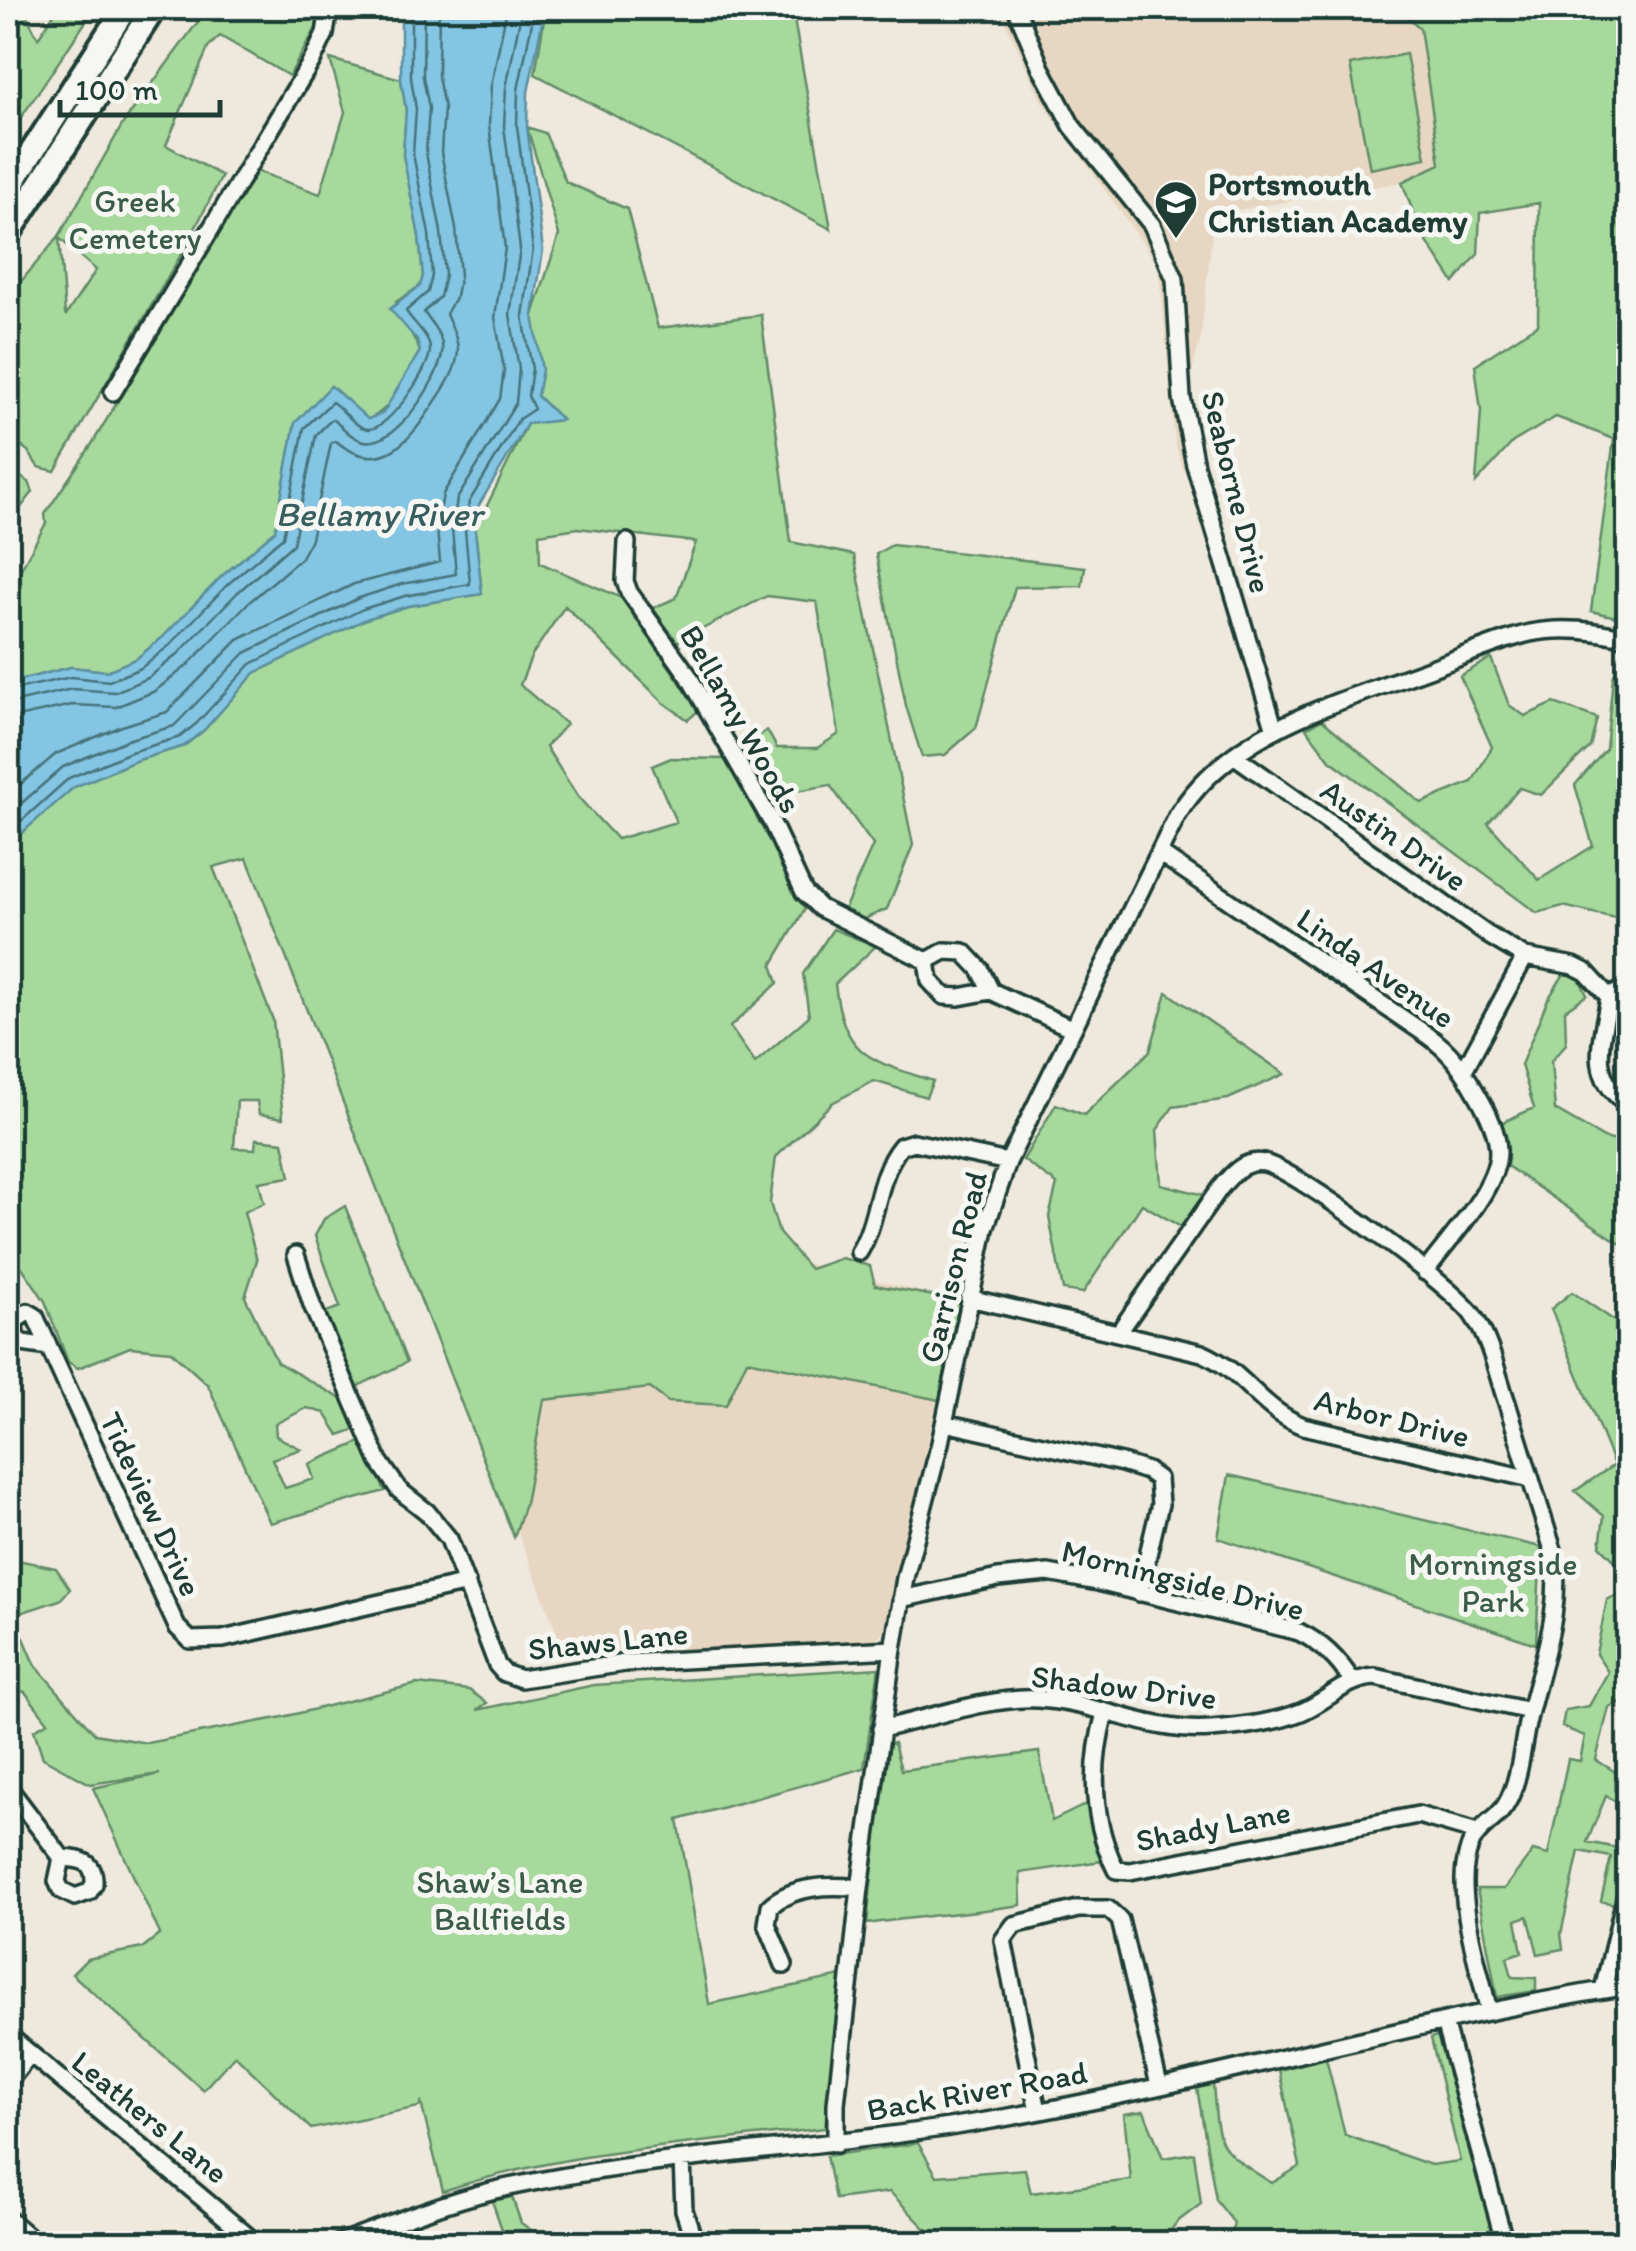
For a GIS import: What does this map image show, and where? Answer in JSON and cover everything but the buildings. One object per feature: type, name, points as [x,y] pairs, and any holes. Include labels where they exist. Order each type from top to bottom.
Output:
[{"type":"highway","points":[[8,188],[125,8]]},
{"type":"highway","points":[[8,234],[154,8]]},
{"type":"street","points":[[113,392],[314,60],[326,34],[329,8]]},
{"type":"street","name":"Seaborne Drive","points":[[1016,8],[1066,115],[1086,146],[1152,226],[1175,279],[1181,386],[1195,464],[1275,730]]},
{"type":"street","name":"Bellamy Woods","points":[[627,542],[625,581],[629,592],[688,675],[772,823],[804,892],[831,914],[927,962]]},
{"type":"street","name":"Garrison Road","points":[[836,2144],[836,2104],[860,1888],[893,1649],[988,1217],[1008,1162],[1159,853],[1194,788],[1275,730],[1327,707],[1530,634],[1580,628],[1628,638]]},
{"type":"street","name":"Austin Drive","points":[[1235,756],[1524,957]]},
{"type":"street","name":"Linda Avenue","points":[[1159,853],[1427,1035],[1448,1050],[1464,1070],[1490,1116],[1498,1153],[1492,1178],[1425,1272]]},
{"type":"street","points":[[991,991],[980,968],[964,952],[945,951],[927,962],[934,990],[944,996],[991,991],[1073,1029]]},
{"type":"street","points":[[1464,1070],[1524,957],[1574,966],[1586,972],[1608,997],[1599,1070],[1611,1092],[1623,1102],[1628,1101]]},
{"type":"street","points":[[1608,997],[1628,986]]},
{"type":"street","points":[[859,1252],[870,1234],[888,1167],[901,1146],[914,1142],[1008,1162]]},
{"type":"street","points":[[1119,1332],[1220,1188],[1245,1165],[1262,1162],[1285,1171],[1456,1295],[1473,1314],[1485,1337],[1531,1479],[1557,1575],[1556,1603],[1508,1802],[1477,1832],[1465,1861],[1466,1892],[1490,2012]]},
{"type":"street","name":"Shaws Lane","points":[[296,1256],[312,1304],[379,1462],[399,1490],[439,1525],[467,1583],[498,1665],[512,1678],[625,1663],[893,1649]]},
{"type":"street","name":"Arbor Drive","points":[[969,1298],[1202,1353],[1225,1364],[1280,1416],[1303,1426],[1531,1479]]},
{"type":"street","name":"Tideview Drive","points":[[49,1348],[177,1627],[190,1640],[223,1639],[467,1583]]},
{"type":"street","points":[[944,1423],[1122,1463],[1158,1479],[1160,1504],[1139,1593]]},
{"type":"street","name":"Morningside Drive","points":[[902,1599],[998,1578],[1048,1573],[1299,1632],[1340,1662],[1352,1681]]},
{"type":"street","points":[[1352,1681],[1400,1681],[1530,1711]]},
{"type":"street","name":"Shadow Drive","points":[[880,1730],[1014,1700],[1040,1699],[1197,1730],[1222,1728],[1297,1714],[1352,1681]]},
{"type":"street","name":"Shady Lane","points":[[1105,1713],[1096,1746],[1095,1798],[1105,1847],[1116,1870],[1130,1872],[1418,1815],[1477,1832]]},
{"type":"street","points":[[8,1788],[62,1858]]},
{"type":"street","points":[[784,1965],[767,1924],[770,1906],[785,1896],[821,1886],[860,1888]]},
{"type":"street","points":[[1604,1990],[1628,1886]]},
{"type":"street","points":[[1038,2111],[1004,1940],[1014,1924],[1041,1916],[1098,1906],[1114,1913],[1122,1930],[1159,2085]]},
{"type":"street","name":"Back River Road","points":[[337,2244],[448,2203],[498,2190],[682,2160],[836,2144],[1038,2111],[1490,2012],[1628,1986]]},
{"type":"street","points":[[1444,2022],[1505,2244]]},
{"type":"street","name":"Leathers Lane","points":[[8,2035],[257,2244]]},
{"type":"street","points":[[8,2082],[30,2054]]},
{"type":"street","points":[[1628,2152],[1628,2169]]},
{"type":"street","points":[[682,2160],[684,2210],[695,2244]]},
{"type":"street","points":[[8,2219],[37,2244]]},
{"type":"shaded area","name":"Portsmouth Christian Academy","points":[[999,8],[1398,8],[1420,28],[1440,165],[1402,182],[1214,214],[1201,337],[1188,388],[1203,462],[1183,469],[1175,443],[1159,266],[1041,100]]},
{"type":"shaded area","points":[[522,1194],[960,1301],[885,1630],[877,1638],[567,1659],[390,1201]]},
{"type":"green space","points":[[8,8],[23,8],[38,38],[58,8],[95,8],[8,137]]},
{"type":"green space","name":"Greek Cemetery","points":[[208,8],[321,9],[316,28],[289,76],[220,36],[209,46],[166,145],[222,176],[185,248],[55,471],[38,467],[28,451],[8,436],[8,297],[59,236],[124,122]],"holes":[[[59,238],[96,270],[66,315]]]},
{"type":"green space","points":[[546,8],[792,8],[831,229],[535,74]]},
{"type":"green space","points":[[1398,8],[1628,8],[1628,620],[1591,611],[1614,439],[1556,417],[1513,442],[1476,483],[1481,411],[1475,365],[1538,324],[1539,203],[1480,213],[1478,254],[1454,283],[1420,231],[1402,182],[1440,164],[1420,28]]},
{"type":"green space","points":[[1406,54],[1426,158],[1370,169],[1350,65]]},
{"type":"green space","points":[[330,59],[401,79],[406,110],[403,155],[423,276],[420,286],[396,302],[420,351],[411,371],[393,399],[368,420],[331,386],[295,423],[275,531],[136,659],[107,671],[71,667],[8,683],[8,587],[46,523],[45,514],[92,444],[256,171],[320,194],[345,112]]},
{"type":"green space","points":[[527,127],[545,133],[566,182],[627,209],[658,328],[761,315],[791,542],[854,555],[913,845],[887,909],[862,920],[844,910],[873,845],[830,785],[774,795],[742,748],[767,730],[777,748],[817,748],[839,734],[817,602],[767,596],[677,642],[653,608],[676,598],[696,542],[578,528],[539,534],[540,563],[622,598],[699,710],[688,720],[664,703],[565,606],[532,655],[520,685],[566,724],[546,747],[578,797],[617,839],[676,822],[652,766],[671,758],[726,759],[805,909],[772,965],[778,983],[730,1027],[755,1063],[809,1016],[803,974],[833,929],[876,946],[835,984],[845,1027],[863,1052],[876,1060],[933,1081],[926,1097],[874,1081],[832,1103],[776,1157],[770,1203],[779,1233],[810,1269],[842,1258],[870,1266],[875,1285],[960,1301],[939,1400],[747,1360],[726,1405],[668,1402],[650,1388],[544,1400],[525,1504],[514,1537],[247,858],[213,867],[273,1020],[283,1118],[259,1114],[257,1101],[237,1101],[234,1148],[255,1149],[256,1139],[283,1142],[290,1177],[259,1182],[264,1203],[244,1212],[257,1260],[245,1297],[277,1362],[345,1401],[357,1429],[339,1435],[325,1413],[307,1408],[275,1424],[276,1436],[301,1449],[272,1459],[285,1488],[314,1479],[309,1464],[363,1441],[385,1491],[270,1523],[208,1385],[171,1351],[130,1347],[78,1368],[68,1362],[45,1301],[15,1257],[8,1259],[8,852],[17,837],[74,787],[135,761],[184,746],[204,730],[255,673],[366,619],[408,606],[482,594],[475,530],[527,424],[561,419],[537,396],[533,315],[559,235]]},
{"type":"green space","points":[[8,469],[29,482],[33,492],[8,524]]},
{"type":"green space","points":[[892,545],[1085,567],[1082,586],[1015,587],[976,728],[945,755],[922,757],[906,706],[876,554]]},
{"type":"green space","points":[[1628,648],[1628,921],[1563,906],[1537,913],[1330,760],[1306,728],[1322,720],[1421,803],[1472,782],[1492,747],[1460,676],[1491,658],[1509,705],[1525,716],[1554,703],[1597,718],[1590,747],[1541,795],[1520,788],[1488,823],[1539,880],[1593,846],[1575,785],[1606,749],[1613,677]]},
{"type":"green space","points":[[1565,972],[1579,978],[1587,995],[1565,1010],[1566,1044],[1551,1061],[1555,1110],[1604,1138],[1628,1144],[1628,1249],[1507,1166],[1508,1149],[1501,1123],[1534,1108],[1521,1065],[1547,1001]]},
{"type":"green space","points":[[1167,992],[1285,1074],[1228,1099],[1173,1107],[1157,1130],[1161,1184],[1204,1195],[1181,1227],[1142,1204],[1083,1293],[1063,1290],[1049,1217],[1057,1184],[1023,1160],[1056,1104],[1084,1115],[1150,1051]]},
{"type":"green space","points":[[345,1206],[407,1362],[356,1387],[324,1313],[340,1307],[315,1236],[324,1219]]},
{"type":"green space","points":[[1572,1292],[1628,1330],[1628,1574],[1600,1546],[1604,1516],[1575,1491],[1614,1465],[1551,1309]]},
{"type":"green space","name":"Morningside Park","points":[[1229,1475],[1541,1547],[1536,1644],[1218,1538]]},
{"type":"green space","name":"Shaw’s Lane Ballfields","points":[[8,1558],[56,1568],[70,1589],[60,1600],[14,1615],[36,1666],[95,1734],[147,1743],[283,1717],[417,1684],[469,1690],[487,1703],[477,1710],[594,1685],[879,1668],[864,1768],[678,1820],[709,2004],[841,1976],[825,2128],[584,2157],[443,2191],[421,2103],[419,2107],[311,2129],[235,2055],[203,2090],[72,1974],[87,1959],[142,1948],[160,1934],[93,1788],[160,1774],[90,1784],[43,1758],[34,1730],[48,1722],[25,1692],[8,1689]]},
{"type":"green space","points":[[1628,1589],[1628,1722],[1619,1702],[1609,1707],[1596,1760],[1622,1778],[1628,1809],[1606,1796],[1587,1842],[1627,1850],[1614,1904],[1601,1901],[1611,1857],[1579,1851],[1561,1934],[1563,1949],[1538,1954],[1528,1916],[1516,1920],[1522,1952],[1507,1957],[1512,1977],[1536,1978],[1536,1991],[1497,1997],[1477,1889],[1504,1889],[1533,1851],[1548,1855],[1568,1759],[1580,1761],[1585,1736],[1562,1727],[1565,1710],[1589,1706],[1608,1672],[1596,1654],[1607,1600]]},
{"type":"green space","points":[[894,1743],[901,1770],[1039,1752],[1052,1821],[1087,1804],[1102,1861],[1020,1873],[1021,1905],[867,1924],[885,1745]]},
{"type":"green space","points":[[1442,2034],[1497,2243],[1229,2243],[1234,2223],[1216,2200],[1197,2088],[1213,2083],[1216,2121],[1223,2144],[1240,2162],[1272,2183],[1300,2166],[1279,2070],[1326,2058],[1345,2135],[1431,2165],[1460,2161],[1431,2038]]},
{"type":"green space","points":[[1144,2111],[1163,2158],[1194,2153],[1201,2204],[1177,2222],[1162,2243],[950,2243],[925,2228],[890,2192],[835,2199],[826,2156],[918,2143],[937,2176],[1025,2169],[1031,2193],[1131,2180],[1124,2114]]},
{"type":"green space","points":[[512,2197],[521,2223],[549,2243],[495,2243],[503,2232],[492,2201]]},
{"type":"water","name":"Bellamy River","points":[[401,8],[545,8],[528,92],[527,127],[543,250],[533,315],[542,370],[537,396],[562,420],[527,424],[479,505],[475,530],[482,594],[408,606],[366,619],[255,673],[204,730],[184,746],[135,761],[74,787],[17,837],[8,852],[8,683],[71,667],[107,671],[136,659],[275,531],[295,423],[331,386],[368,419],[383,413],[420,351],[417,340],[390,309],[420,286],[423,276],[403,155],[406,110],[401,79]]},
{"type":"place","name":"Portsmouth Christian Academy","points":[[1176,240]]}]
